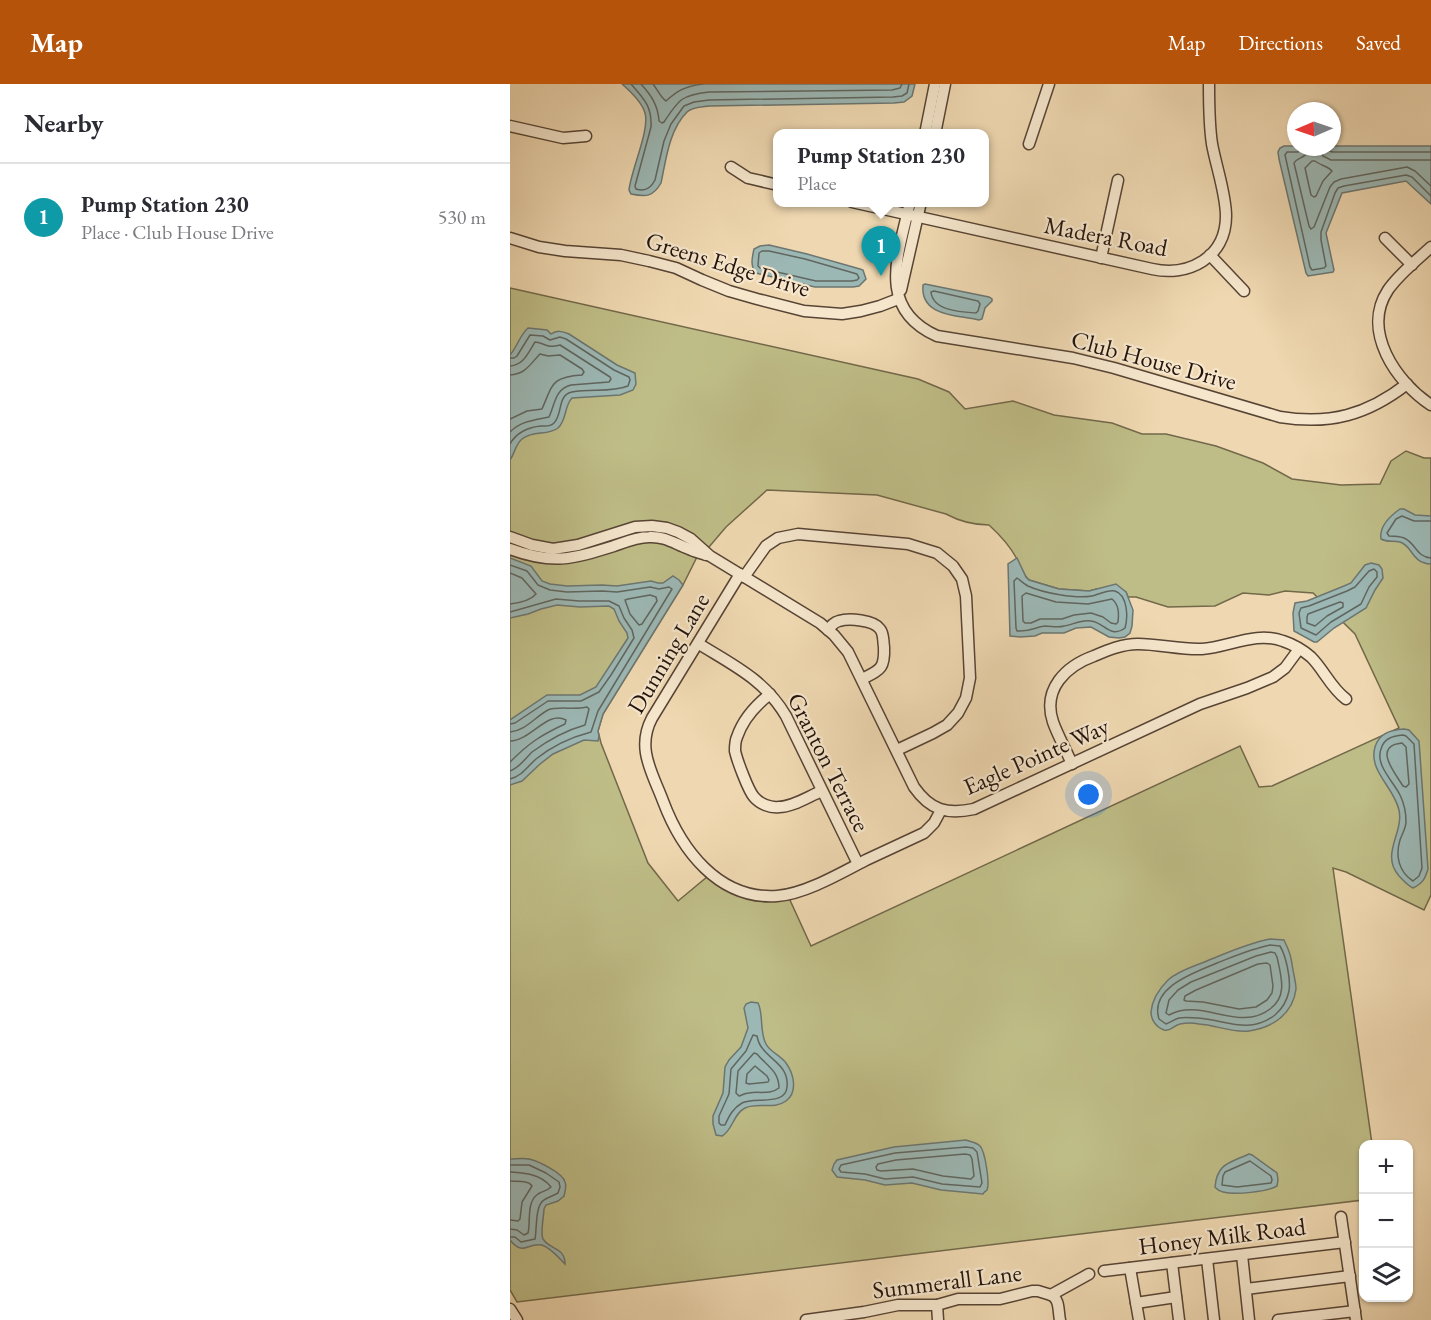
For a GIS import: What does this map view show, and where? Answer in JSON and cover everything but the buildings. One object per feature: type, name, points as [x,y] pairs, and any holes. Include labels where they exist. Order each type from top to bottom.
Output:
[{"type":"street","points":[[926,129],[935,84]]},
{"type":"street","points":[[936,129],[945,84]]},
{"type":"street","points":[[1029,144],[1049,84]]},
{"type":"street","points":[[1209,84],[1212,142],[1226,214],[1220,243],[1210,255],[1244,291]]},
{"type":"street","points":[[510,126],[562,138],[586,136]]},
{"type":"street","points":[[731,167],[744,177],[773,185]]},
{"type":"street","points":[[1101,258],[1118,180]]},
{"type":"street","name":"Madera Road","points":[[873,207],[1168,272],[1196,266],[1210,255]]},
{"type":"street","points":[[911,207],[912,216]]},
{"type":"street","points":[[898,299],[896,262],[912,216],[918,207]]},
{"type":"street","name":"Greens Edge Drive","points":[[510,238],[539,247],[611,254],[649,261],[676,268],[729,291],[804,311],[842,314],[880,306],[898,299]]},
{"type":"street","points":[[1385,238],[1412,265]]},
{"type":"street","points":[[1431,247],[1389,289],[1382,300],[1378,326],[1385,351],[1395,368],[1417,395],[1431,405]]},
{"type":"street","name":"Club House Drive","points":[[898,299],[907,315],[915,323],[936,336],[1032,350],[1093,363],[1290,418],[1319,420],[1357,413],[1375,406],[1407,384]]},
{"type":"street","name":"Eagle Pointe Way","points":[[510,537],[552,549],[578,545],[635,527],[652,526],[667,528],[692,539],[710,556],[828,630],[844,647],[862,678],[919,794],[929,804],[941,810],[953,812],[974,809],[1200,704],[1273,677],[1286,668],[1299,649]]},
{"type":"street","name":"Dunning Lane","points":[[897,750],[947,725],[958,713],[966,698],[970,678],[966,596],[962,579],[953,566],[937,553],[908,544],[798,534],[778,538],[766,546],[742,575],[652,718],[644,741],[646,758],[675,830],[702,866],[720,881],[741,891],[777,896],[802,890],[924,832],[934,823],[941,810]]},
{"type":"street","name":"Eagle Pointe Way","points":[[510,549],[537,557],[566,558],[635,539],[659,537],[710,556]]},
{"type":"street","points":[[828,630],[842,620],[870,622],[881,630],[885,657],[882,666],[862,678]]},
{"type":"street","points":[[1072,764],[1053,721],[1052,696],[1058,681],[1071,666],[1117,647],[1138,644],[1201,649],[1257,638],[1281,640],[1310,657],[1337,693],[1346,699]]},
{"type":"street","name":"Granton Terrace","points":[[699,644],[750,676],[770,694],[786,716],[858,864]]},
{"type":"street","points":[[770,694],[750,713],[736,738],[736,754],[748,788],[760,802],[779,807],[822,791]]},
{"type":"street","points":[[1278,1320],[1356,1315],[1341,1217]]},
{"type":"street","name":"Honey Milk Road","points":[[1104,1271],[1345,1242]]},
{"type":"street","points":[[1242,1255],[1250,1320]]},
{"type":"street","points":[[1207,1259],[1214,1320]]},
{"type":"street","points":[[1172,1263],[1179,1320]]},
{"type":"street","points":[[1130,1268],[1139,1320]]},
{"type":"street","name":"Summerall Lane","points":[[806,1320],[898,1305],[937,1305],[958,1299],[1000,1299],[1032,1291],[1051,1295],[1089,1274]]},
{"type":"street","points":[[1246,1289],[1350,1276]]},
{"type":"street","points":[[1051,1295],[1057,1300],[1060,1320]]},
{"type":"street","points":[[1136,1303],[1176,1297]]},
{"type":"street","points":[[937,1305],[938,1320]]},
{"type":"street","points":[[510,1309],[516,1320]]},
{"type":"shaded area","points":[[510,288],[918,379],[949,392],[965,409],[1013,401],[1054,415],[1112,423],[1142,434],[1166,434],[1216,446],[1263,463],[1292,479],[1341,485],[1380,484],[1391,461],[1406,451],[1424,458],[1431,458],[1431,895],[1424,910],[1346,872],[1333,868],[1371,1140],[1359,1140],[1359,1200],[517,1302],[510,1290]],"holes":[[[767,490],[877,495],[967,522],[989,525],[1011,550],[1029,580],[1059,589],[1126,592],[1128,597],[1136,597],[1168,607],[1215,606],[1243,593],[1269,595],[1285,591],[1313,593],[1355,634],[1399,728],[1272,786],[1259,787],[1240,746],[811,946],[789,898],[735,893],[720,887],[707,877],[678,901],[648,863],[598,731],[603,714],[683,585],[697,557]]]},
{"type":"water","points":[[622,84],[915,84],[912,96],[904,102],[709,106],[692,109],[681,119],[672,136],[661,183],[655,191],[645,196],[631,194],[629,190],[643,140],[645,113],[639,101]]},
{"type":"water","points":[[1287,146],[1287,156],[1341,156],[1341,146],[1431,146],[1431,204],[1406,181],[1342,193],[1326,233],[1334,270],[1308,276],[1279,159],[1280,148]]},
{"type":"water","points":[[769,245],[863,270],[866,279],[859,286],[853,287],[815,287],[756,273],[752,265],[754,249]]},
{"type":"water","points":[[923,285],[989,297],[992,301],[985,308],[982,319],[979,320],[942,313],[928,303],[924,295]]},
{"type":"water","points":[[528,328],[547,330],[551,334],[560,331],[569,334],[617,365],[635,373],[636,384],[633,390],[620,395],[572,398],[558,428],[550,432],[526,436],[518,444],[510,460],[510,355]]},
{"type":"water","points":[[1400,509],[1415,515],[1431,516],[1431,564],[1420,561],[1408,547],[1400,542],[1381,539],[1383,526]]},
{"type":"water","points":[[510,558],[531,566],[542,581],[550,584],[617,586],[651,581],[663,583],[673,576],[683,585],[603,714],[598,731],[598,741],[584,740],[553,754],[522,781],[510,785],[510,720],[547,695],[580,695],[596,687],[628,638],[614,609],[609,606],[557,605],[510,618]]},
{"type":"water","points":[[1017,558],[1029,580],[1059,589],[1089,591],[1116,584],[1126,592],[1133,610],[1130,633],[1125,637],[1109,637],[1091,627],[1076,628],[1064,633],[1010,636],[1008,564]]},
{"type":"water","points":[[1371,563],[1379,565],[1383,578],[1366,608],[1334,628],[1317,642],[1294,631],[1295,603],[1307,601],[1351,583],[1365,565]]},
{"type":"water","points":[[1409,730],[1419,741],[1428,869],[1423,880],[1413,888],[1399,876],[1394,868],[1392,852],[1400,819],[1399,810],[1378,771],[1374,756],[1379,738],[1390,731]]},
{"type":"water","points":[[1270,939],[1284,940],[1290,955],[1296,984],[1291,1006],[1280,1018],[1266,1027],[1249,1031],[1189,1023],[1166,1030],[1154,1023],[1151,1012],[1156,995],[1172,977],[1232,951]]},
{"type":"water","points":[[751,1002],[758,1003],[760,1008],[766,1044],[789,1067],[794,1083],[792,1093],[781,1104],[745,1108],[738,1114],[726,1133],[722,1136],[716,1135],[713,1116],[723,1093],[725,1067],[741,1047],[748,1028],[744,1008]]},
{"type":"water","points":[[966,1140],[978,1145],[984,1154],[988,1181],[987,1190],[983,1194],[941,1190],[912,1183],[885,1185],[837,1177],[832,1170],[837,1160],[894,1147]]},
{"type":"water","points":[[1249,1154],[1277,1173],[1277,1186],[1243,1193],[1218,1190],[1215,1187],[1216,1179],[1222,1168]]},
{"type":"water","points":[[510,1159],[533,1160],[550,1168],[563,1179],[566,1185],[564,1196],[546,1205],[542,1233],[546,1243],[563,1254],[565,1264],[545,1246],[519,1248],[510,1240]]},
{"type":"place","name":"Pump Station 230","points":[[881,276]]}]
